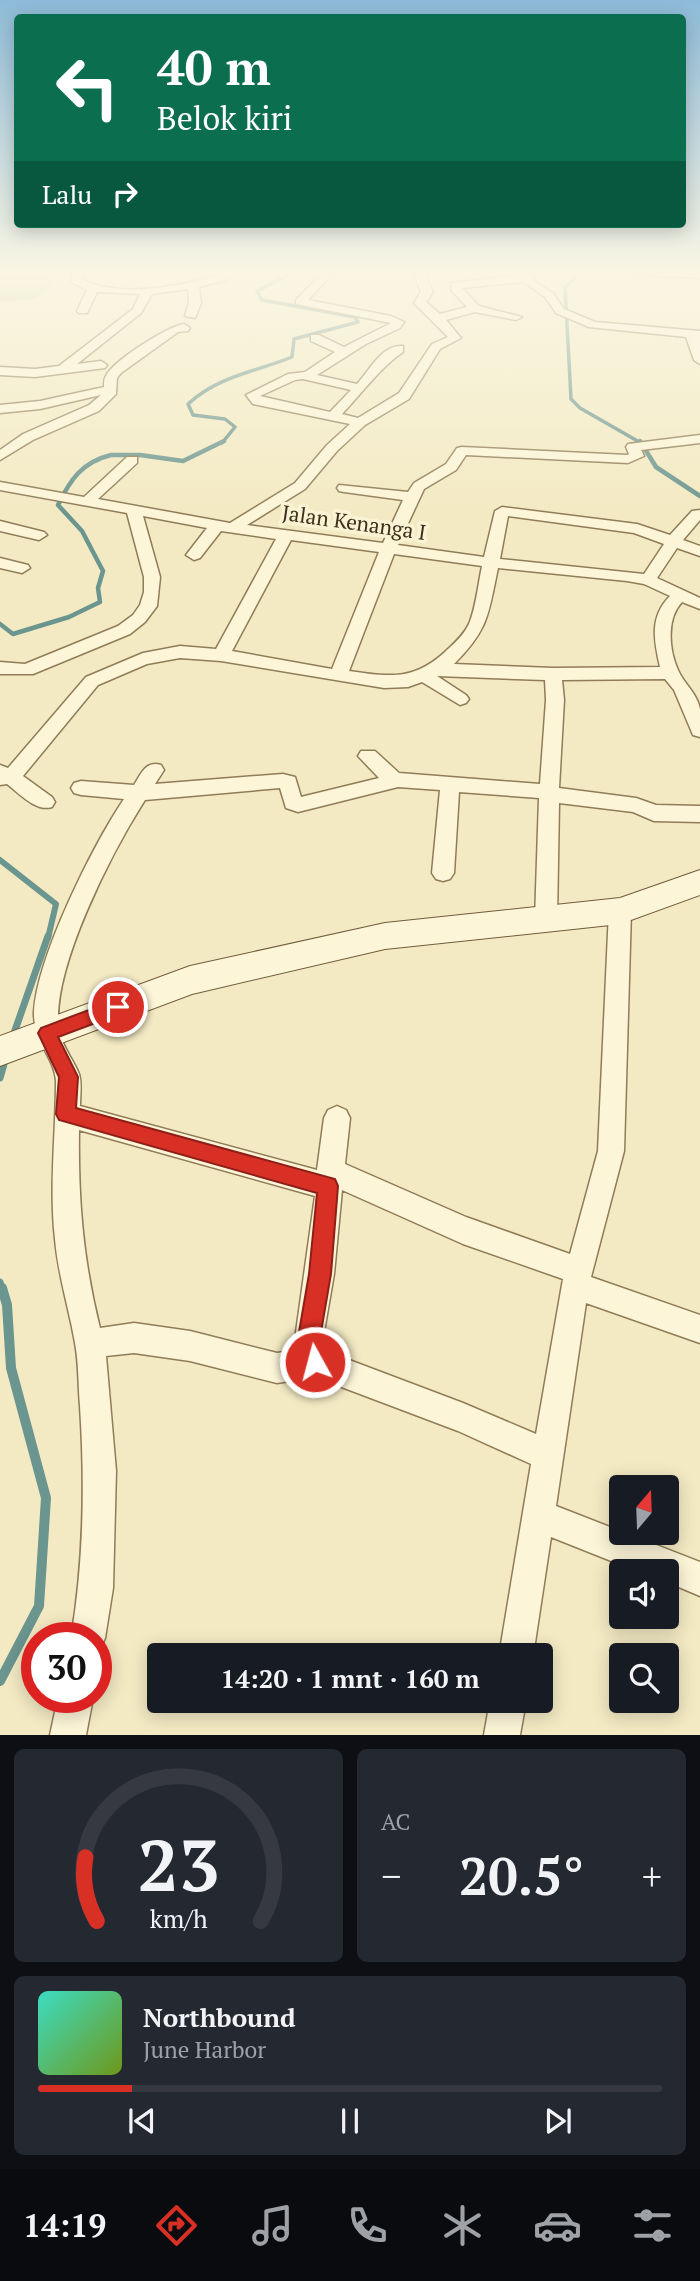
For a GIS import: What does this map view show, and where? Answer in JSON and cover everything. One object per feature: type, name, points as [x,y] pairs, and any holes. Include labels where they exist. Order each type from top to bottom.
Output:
[{"type":"street","points":[[62,370],[80,352]]},
{"type":"street","points":[[0,456],[28,438],[94,408],[110,394],[111,377],[142,352]]},
{"type":"street","points":[[305,376],[344,352]]},
{"type":"street","points":[[333,416],[383,359],[394,352]]},
{"type":"street","points":[[194,555],[225,527],[295,491],[332,448],[360,422],[404,396],[433,352]]},
{"type":"street","points":[[0,372],[35,373],[102,365]]},
{"type":"street","points":[[359,388],[305,376],[292,377],[252,395],[258,401],[360,422]]},
{"type":"street","points":[[0,408],[40,405],[110,389]]},
{"type":"street","points":[[338,676],[388,548],[412,496],[419,486],[451,467],[459,453],[465,450],[628,459],[636,458],[633,447],[700,439]]},
{"type":"street","points":[[80,501],[132,460]]},
{"type":"street","name":"Jalan Kenanga I","points":[[0,486],[225,527],[648,580],[700,604]]},
{"type":"street","points":[[344,488],[412,496]]},
{"type":"street","points":[[431,672],[469,639],[478,622],[502,511],[623,527],[700,551]]},
{"type":"street","points":[[0,668],[27,670],[124,630],[137,620],[153,598],[153,582],[134,512]]},
{"type":"street","points":[[648,580],[673,542],[697,514],[700,515]]},
{"type":"street","points":[[0,526],[38,535]]},
{"type":"street","points":[[221,655],[286,535]]},
{"type":"street","points":[[0,563],[22,568]]},
{"type":"street","points":[[680,596],[666,611],[660,636],[670,673],[682,688],[700,730]]},
{"type":"street","points":[[45,802],[4,776],[92,681],[143,659],[173,652],[221,655],[338,676],[400,682],[431,672],[670,673]]},
{"type":"street","points":[[431,672],[460,699]]},
{"type":"street","points":[[546,920],[549,793],[555,700],[553,674]]},
{"type":"street","points":[[368,756],[394,780]]},
{"type":"street","points":[[91,1622],[100,1526],[100,1471],[90,1344],[74,1280],[68,1238],[68,1077],[41,1036],[49,991],[64,942],[114,831],[154,770]]},
{"type":"street","points":[[80,788],[139,793],[283,781],[288,782],[296,805],[394,780],[549,793],[636,805],[654,813],[700,814]]},
{"type":"street","points":[[443,873],[450,784]]},
{"type":"street","points":[[0,1051],[190,980],[385,936],[620,911],[698,886]]},
{"type":"street","points":[[518,1643],[577,1278],[611,1152],[620,911]]},
{"type":"street","points":[[66,1114],[329,1179],[475,1235],[700,1329]]},
{"type":"street","points":[[315,1362],[310,1332],[320,1274],[337,1118]]},
{"type":"street","points":[[90,1344],[113,1339],[141,1338],[190,1346],[277,1368],[315,1362],[463,1418],[550,1456]]},
{"type":"street","points":[[539,1516],[700,1579]]},
{"type":"street","points":[[68,1735],[73,1713]]},
{"type":"street","points":[[502,1735],[506,1713]]},
{"type":"waterway","points":[[223,441],[235,427],[225,419],[193,415],[188,404],[224,381],[292,357],[293,352]]},
{"type":"waterway","points":[[568,352],[571,399],[580,408],[641,443]]},
{"type":"waterway","points":[[0,624],[13,634],[69,617],[100,602],[98,588],[103,571],[82,531],[58,505],[72,480],[85,467],[111,455],[140,455],[183,461],[223,441]]},
{"type":"waterway","points":[[640,441],[656,467],[700,496]]},
{"type":"waterway","points":[[0,860],[56,904],[48,938]]},
{"type":"waterway","points":[[13,1036],[48,936]]},
{"type":"waterway","points":[[0,1078],[6,1057]]},
{"type":"waterway","points":[[0,1282],[2,1289]]},
{"type":"waterway","points":[[0,1681],[39,1606],[46,1498],[11,1368],[7,1305],[2,1288]]},
{"type":"route","points":[[118,1007],[47,1033],[68,1077],[66,1114],[328,1186],[320,1274],[310,1332],[315,1362]]}]
